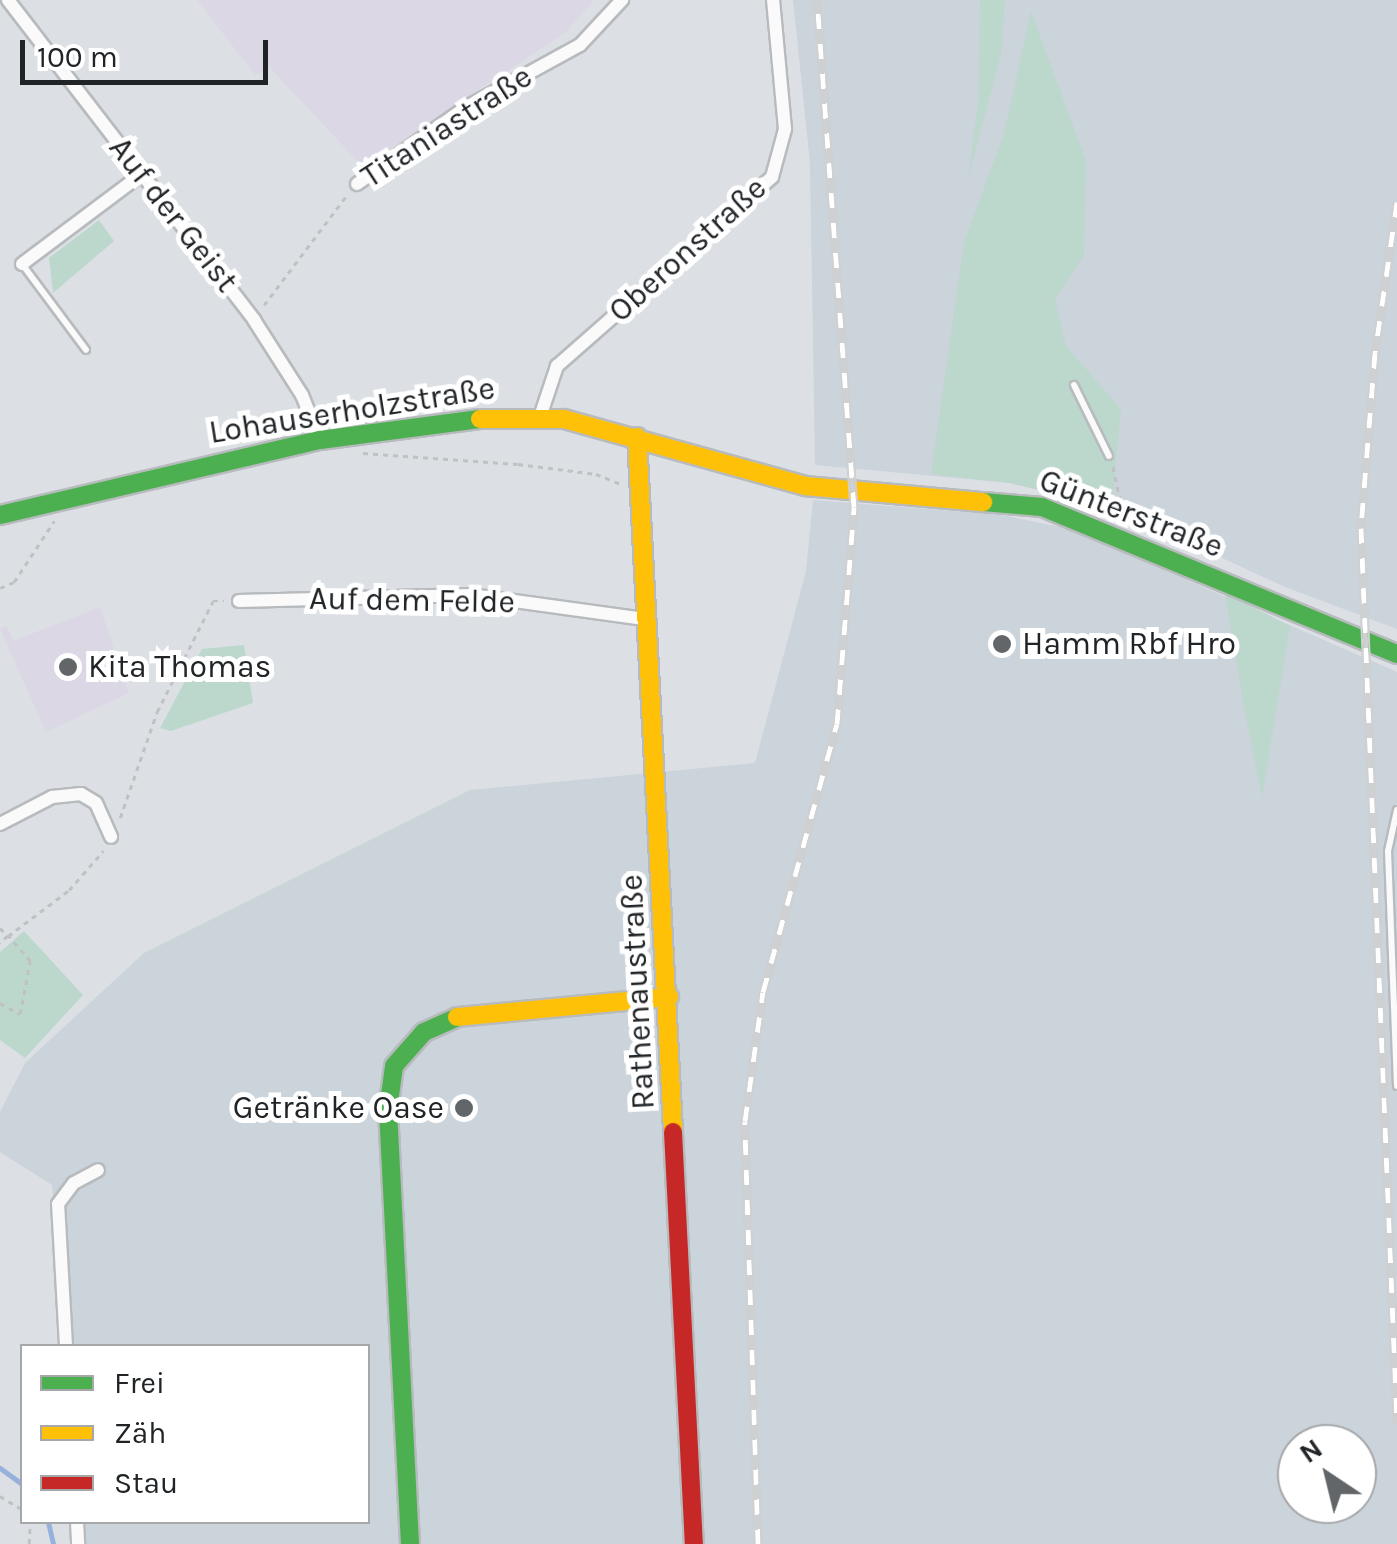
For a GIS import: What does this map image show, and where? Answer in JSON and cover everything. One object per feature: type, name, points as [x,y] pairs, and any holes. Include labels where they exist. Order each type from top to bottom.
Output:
[{"type":"street","name":"Auf der Geist","points":[[8,0],[254,320],[302,395],[320,440]]},
{"type":"street","name":"Titaniastraße","points":[[357,184],[466,108],[580,44],[622,0]]},
{"type":"street","name":"Oberonstraße","points":[[540,417],[557,366],[772,176],[785,129],[773,0]]},
{"type":"street","points":[[22,264],[142,174]]},
{"type":"street","name":"Lohauserholzstraße","points":[[0,515],[77,494],[342,436],[540,417],[637,437],[829,489]]},
{"type":"street","name":"Rathenaustraße","points":[[637,437],[644,619],[669,997],[694,1544]]},
{"type":"street","name":"Günterstraße","points":[[829,489],[1042,507],[1397,654]]},
{"type":"street","name":"Auf dem Felde","points":[[239,602],[471,596],[644,619]]},
{"type":"street","points":[[0,824],[52,797],[81,794],[96,803],[110,837]]},
{"type":"street","points":[[410,1544],[388,1110],[394,1066],[424,1032],[454,1017],[669,997]]},
{"type":"street","points":[[66,1344],[56,1218],[64,1193],[98,1170]]},
{"type":"lane","points":[[22,264],[86,350]]},
{"type":"lane","points":[[1074,384],[1109,456]]},
{"type":"lane","points":[[1397,810],[1388,852],[1397,1086]]},
{"type":"path","name":"Titaniastraße","points":[[254,320],[314,231],[357,184]]},
{"type":"path","points":[[342,436],[366,455],[596,474],[629,490]]},
{"type":"path","points":[[1109,456],[1122,507],[1129,507]]},
{"type":"path","points":[[0,588],[14,582],[31,549],[77,494]]},
{"type":"path","points":[[0,943],[89,871],[110,837],[157,712],[214,601],[239,602]]},
{"type":"path","points":[[0,928],[30,962],[20,1014],[0,1004]]},
{"type":"shaded area","points":[[197,0],[594,0],[566,32],[363,167],[270,68],[255,75]]},
{"type":"shaded area","points":[[793,0],[1397,0],[1397,629],[1285,587],[1112,507],[1010,483],[815,465],[810,163]]},
{"type":"shaded area","points":[[813,500],[1002,515],[1070,529],[1397,672],[1397,1544],[85,1544],[83,1524],[370,1524],[370,1344],[68,1344],[52,1185],[0,1152],[0,1112],[25,1063],[144,953],[470,790],[755,763],[806,571]]},
{"type":"shaded area","name":"Kita Thomas","points":[[100,607],[129,693],[46,732],[0,629],[7,626],[13,641]]},
{"type":"green space","points":[[980,0],[1005,0],[1001,54],[968,179],[978,104]]},
{"type":"green space","points":[[1031,11],[1086,161],[1084,255],[1055,300],[1066,346],[1121,409],[1112,507],[1010,483],[931,474],[964,242],[1004,134]]},
{"type":"green space","points":[[99,220],[114,241],[53,293],[49,258]]},
{"type":"green space","points":[[1225,593],[1290,626],[1262,798],[1243,701]]},
{"type":"green space","points":[[244,645],[253,703],[171,731],[160,728],[202,649]]},
{"type":"green space","points":[[24,931],[83,995],[25,1058],[0,1040],[0,952]]},
{"type":"waterway","points":[[0,1468],[20,1483]]},
{"type":"waterway","points":[[48,1524],[53,1544]]},
{"type":"railway","points":[[758,1544],[745,1121],[763,992],[837,724],[854,507],[817,0]]},
{"type":"railway","points":[[1397,202],[1375,353],[1361,528],[1397,1423]]},
{"type":"traffic: fast","points":[[0,515],[320,440],[480,419]]},
{"type":"traffic: fast","points":[[983,502],[1042,507],[1397,654]]},
{"type":"traffic: fast","points":[[410,1544],[388,1110],[394,1066],[424,1032],[457,1017]]},
{"type":"traffic: slow","points":[[480,419],[564,419],[806,486],[983,502]]},
{"type":"traffic: slow","points":[[637,437],[673,1132]]},
{"type":"traffic: slow","points":[[457,1017],[669,997]]},
{"type":"traffic: jam","points":[[673,1132],[694,1544]]},
{"type":"place","name":"Hamm Rbf Hro","points":[[1002,644]]},
{"type":"place","name":"Kita Thomas","points":[[68,667]]},
{"type":"place","name":"Getränke Oase","points":[[464,1108]]}]
